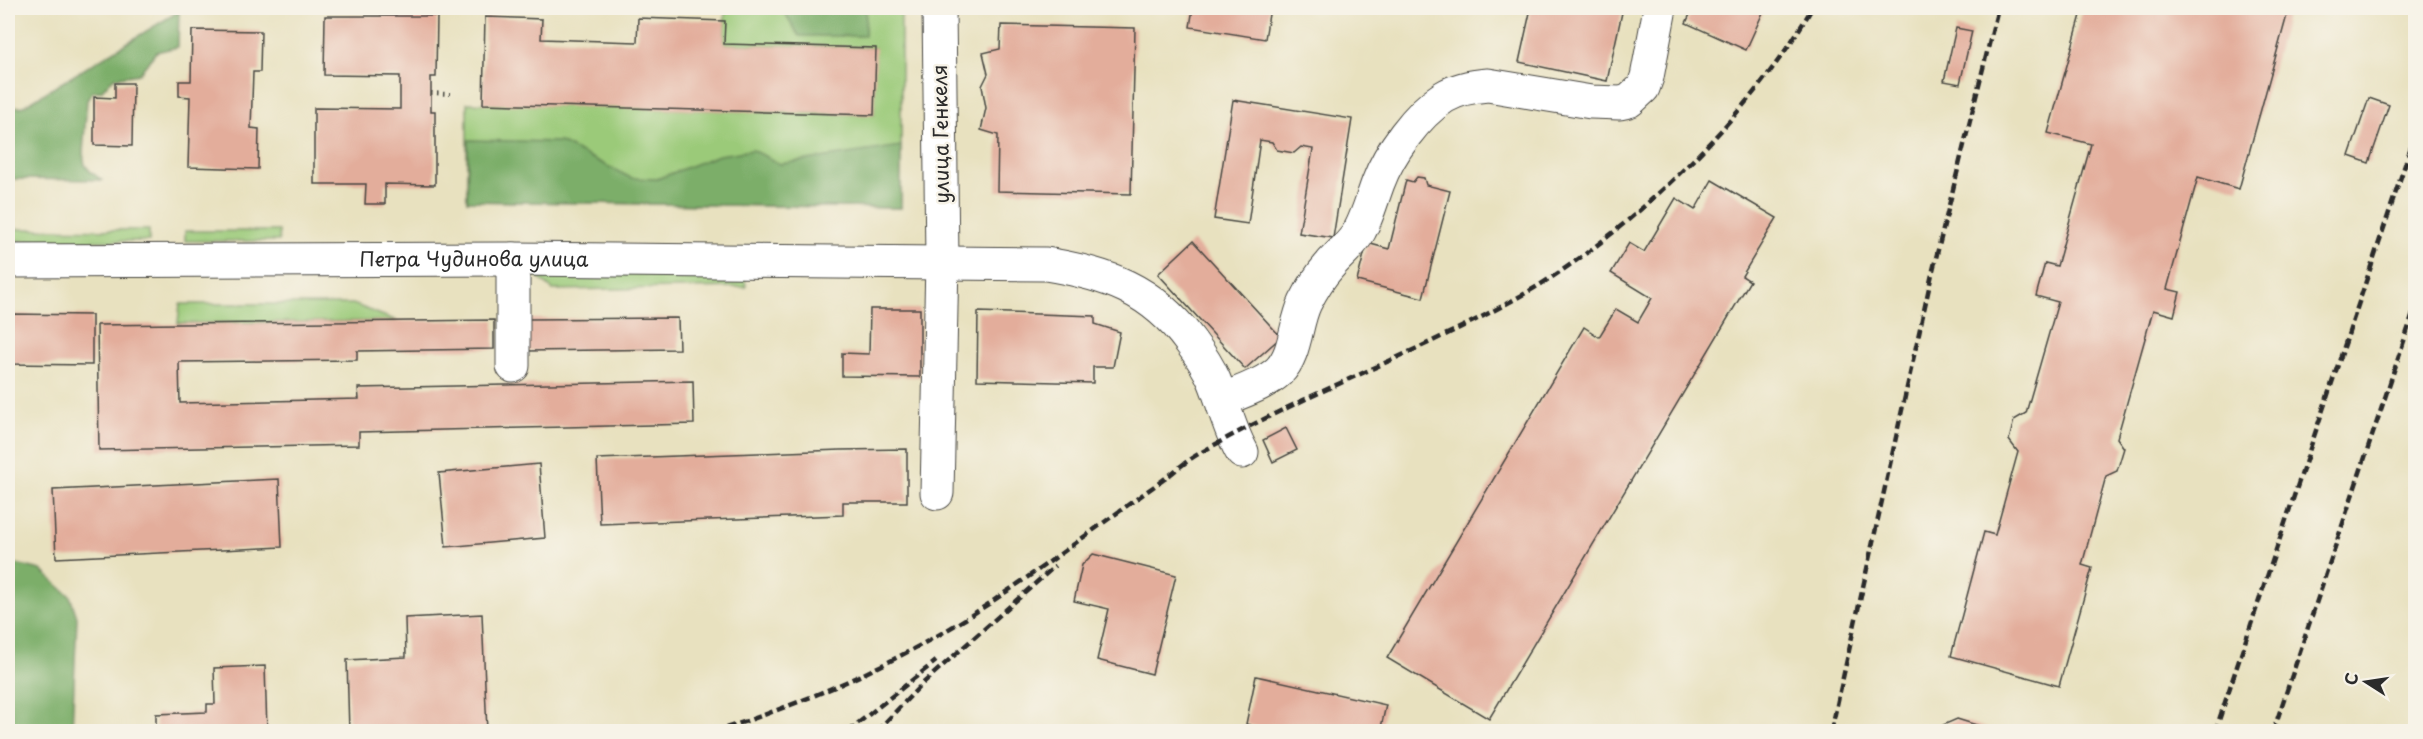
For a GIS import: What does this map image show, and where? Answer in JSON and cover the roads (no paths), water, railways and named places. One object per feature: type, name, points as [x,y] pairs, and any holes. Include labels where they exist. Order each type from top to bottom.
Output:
[{"type":"street","name":"улица Генкеля","points":[[937,493],[942,261],[939,8]]},
{"type":"street","points":[[1222,400],[1254,386],[1280,370],[1287,358],[1304,305],[1312,289],[1329,266],[1351,244],[1359,231],[1378,182],[1400,140],[1444,96],[1488,85],[1591,102],[1629,101],[1643,88],[1647,77],[1660,8]]},
{"type":"street","name":"Петра Чудинова улица","points":[[8,261],[513,259],[942,261],[1046,264],[1098,274],[1119,281],[1141,293],[1181,329],[1213,377],[1233,436],[1242,452]]},
{"type":"street","points":[[513,259],[513,366]]},
{"type":"railway","points":[[713,732],[789,706],[827,690],[864,674],[935,637],[1022,581],[1188,460],[1281,411],[1449,333],[1531,290],[1570,265],[1649,202],[1724,127],[1758,87],[1812,8]]},
{"type":"railway","points":[[1831,732],[1932,274],[1998,8]]},
{"type":"railway","points":[[2215,732],[2416,132]]},
{"type":"railway","points":[[2273,732],[2416,305]]},
{"type":"railway","points":[[876,732],[922,684],[1055,566]]},
{"type":"railway","points":[[847,732],[936,661]]}]
